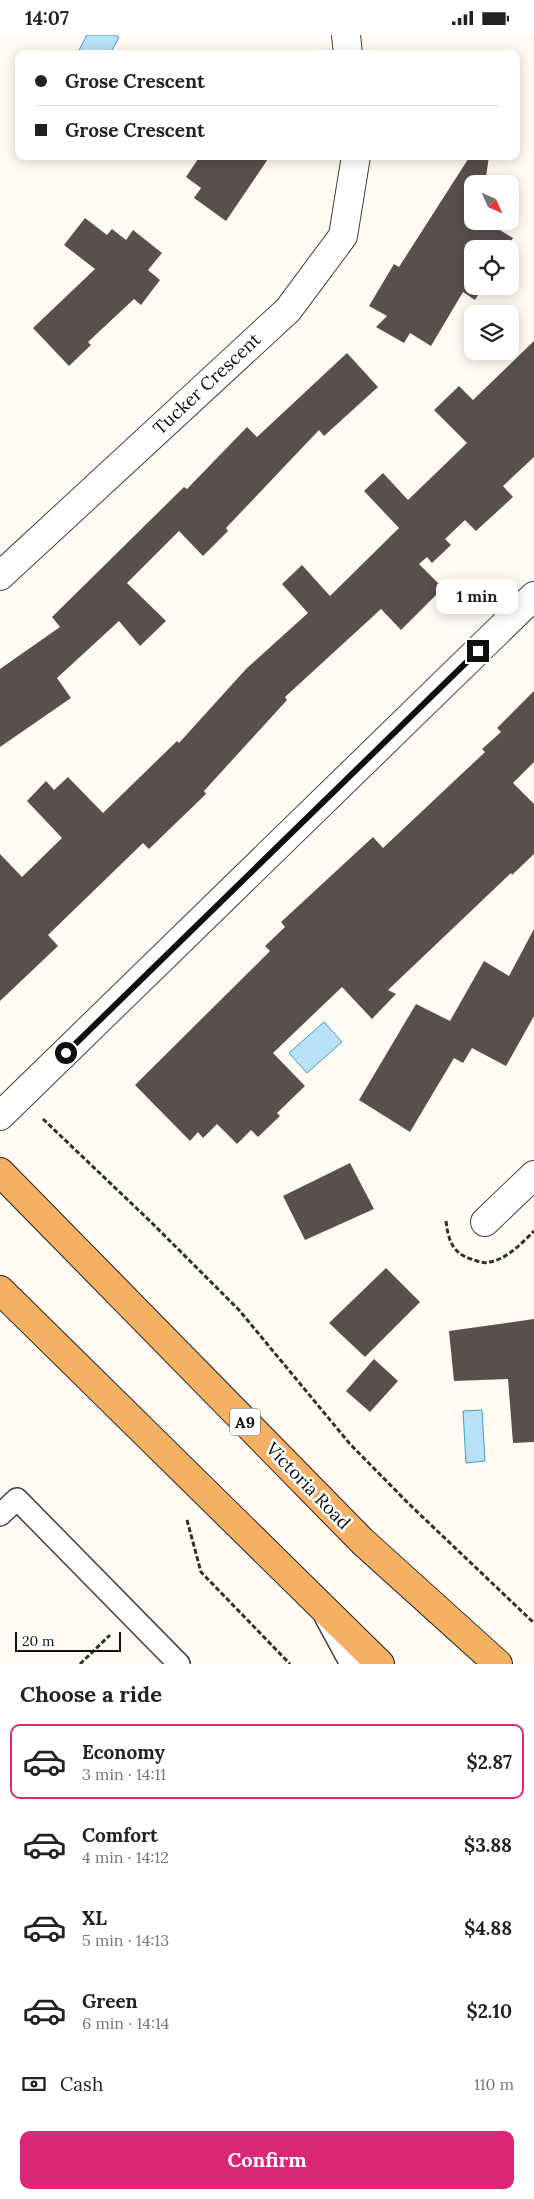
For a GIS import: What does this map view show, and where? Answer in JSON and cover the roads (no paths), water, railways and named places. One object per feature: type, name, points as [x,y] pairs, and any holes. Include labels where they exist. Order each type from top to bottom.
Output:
[{"type":"highway","name":"Victoria Road","points":[[0,1172],[362,1541],[498,1664]]},
{"type":"highway","points":[[0,1290],[380,1664]]},
{"type":"street","points":[[346,35],[348,50]]},
{"type":"street","name":"Tucker Crescent","points":[[0,576],[288,310],[343,236],[355,160]]},
{"type":"street","points":[[0,1116],[534,596]]},
{"type":"street","points":[[485,1222],[534,1175]]},
{"type":"lane","points":[[0,1515],[17,1499],[179,1664]]},
{"type":"lane","points":[[318,1603],[351,1664]]},
{"type":"water","points":[[87,35],[115,35],[119,37],[112,50],[79,50]]},
{"type":"water","points":[[324,1022],[342,1042],[307,1073],[289,1053]]},
{"type":"water","points":[[482,1410],[485,1461],[466,1463],[463,1411]]}]
